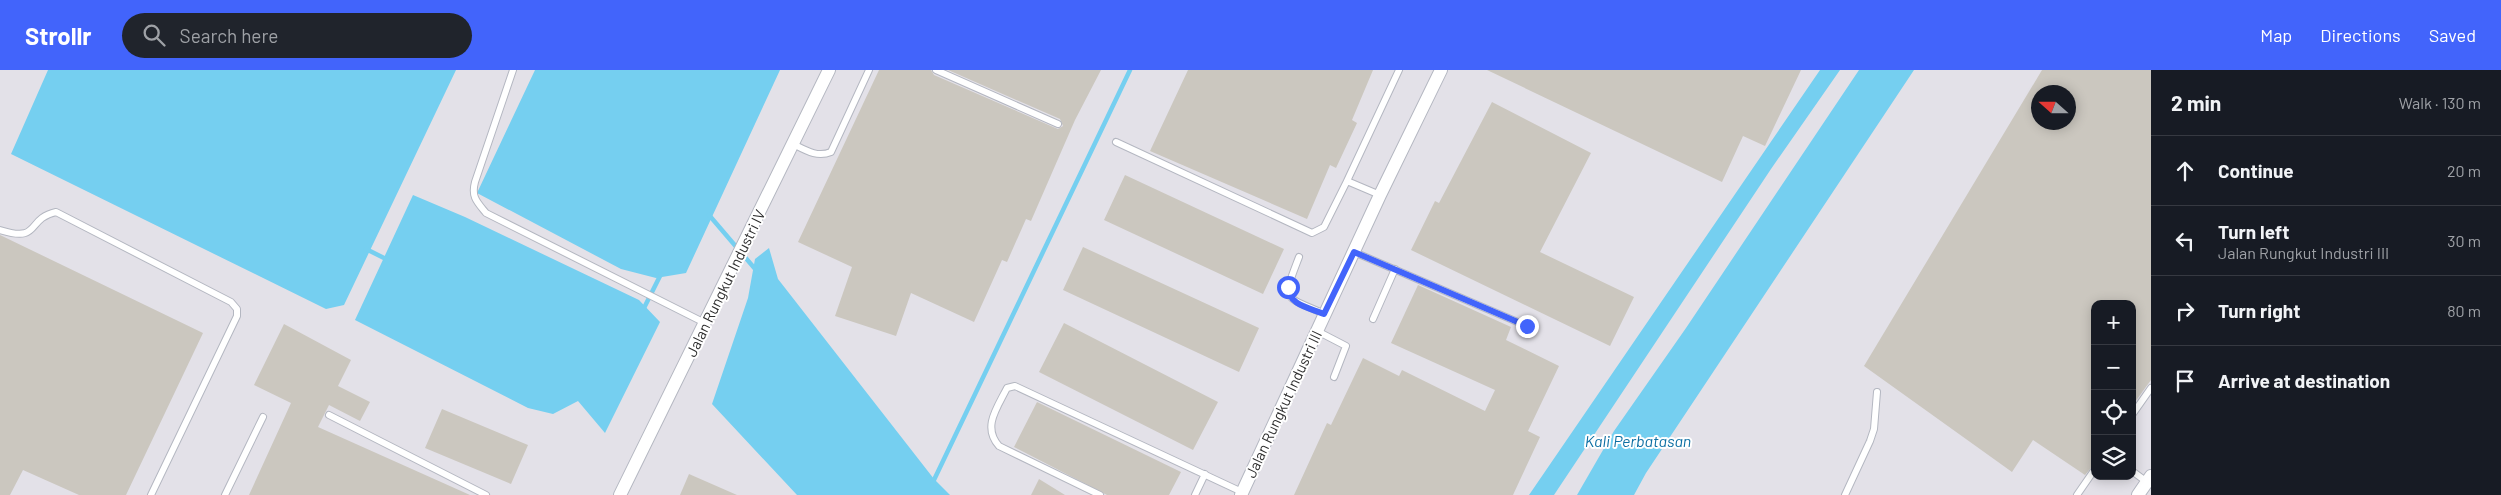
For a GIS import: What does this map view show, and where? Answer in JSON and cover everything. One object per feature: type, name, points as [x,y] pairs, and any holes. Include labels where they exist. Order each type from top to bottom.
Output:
[{"type":"street","name":"Jalan Rungkut Industri IV","points":[[620,495],[706,324],[829,70]]},
{"type":"street","name":"Jalan Rungkut Industri III","points":[[1241,494],[1380,195],[1441,70]]},
{"type":"street","points":[[2138,495],[2149,479]]},
{"type":"lane","points":[[513,70],[472,192],[474,198],[486,213],[706,324]]},
{"type":"lane","points":[[792,144],[812,154],[824,156],[831,152],[869,70]]},
{"type":"lane","points":[[936,70],[1058,124]]},
{"type":"lane","points":[[1116,142],[1312,233],[1324,228],[1399,70]]},
{"type":"lane","points":[[1347,181],[1380,195]]},
{"type":"lane","points":[[0,230],[18,236],[26,234],[44,214],[56,212],[231,302],[237,309],[237,316],[151,495]]},
{"type":"lane","points":[[1354,252],[1527,326]]},
{"type":"lane","points":[[1299,257],[1288,287],[1288,294],[1292,300],[1324,314]]},
{"type":"lane","points":[[1373,319],[1396,269]]},
{"type":"lane","points":[[1317,331],[1346,346],[1334,377]]},
{"type":"lane","points":[[1100,495],[999,446],[992,438],[990,426],[1007,388],[1015,386],[1205,474],[1241,494]]},
{"type":"lane","points":[[2136,409],[2151,388]]},
{"type":"lane","points":[[1845,495],[1870,442],[1874,429],[1876,392]]},
{"type":"lane","points":[[329,414],[486,495]]},
{"type":"lane","points":[[225,495],[263,417]]},
{"type":"lane","points":[[2136,473],[2149,479]]},
{"type":"lane","points":[[1195,495],[1205,474]]},
{"type":"lane","points":[[2077,495],[2091,475]]},
{"type":"shaded area","points":[[0,70],[2151,70],[2151,495],[0,495]]},
{"type":"water","points":[[48,70],[456,70],[344,305],[326,309],[11,154]]},
{"type":"water","points":[[535,70],[780,70],[686,273],[656,278],[621,269],[477,193]]},
{"type":"water","name":"Kali Perbatasan","points":[[1820,70],[1840,70],[1771,169],[1554,495],[1529,495]]},
{"type":"water","name":"Kali Perbatasan","points":[[1859,70],[1914,70],[1646,473],[1634,495],[1577,495],[1614,431],[1686,328]]},
{"type":"water","points":[[413,195],[465,217],[639,300],[660,322],[605,433],[578,401],[553,414],[528,408],[355,320]]},
{"type":"water","points":[[769,248],[778,279],[934,479],[950,495],[797,495],[712,404],[748,298],[755,259]]},
{"type":"building","points":[[879,70],[931,70],[934,75],[1058,129],[1063,126],[1060,119],[948,70],[1101,70],[1075,120],[1031,221],[1026,219],[1007,262],[1002,260],[974,322],[911,293],[896,336],[835,316],[852,267],[798,242]]},
{"type":"building","points":[[1188,70],[1373,70],[1352,120],[1357,123],[1336,168],[1330,165],[1307,219],[1150,151]]},
{"type":"building","points":[[1487,70],[1801,70],[1765,146],[1743,136],[1722,182]]},
{"type":"building","points":[[2042,70],[2151,70],[2151,380],[2136,401],[2136,300],[2091,300],[2091,468],[2085,475],[2033,440],[2012,472],[1864,366],[2031,88],[2031,130],[2076,130],[2076,85],[2033,85]]},
{"type":"building","points":[[1492,102],[1591,153],[1540,252],[1634,297],[1610,346],[1411,250],[1435,201],[1439,203]]},
{"type":"building","points":[[1125,175],[1284,249],[1263,294],[1104,220]]},
{"type":"building","points":[[0,235],[203,333],[126,495],[79,495],[23,470],[10,495],[0,495]]},
{"type":"building","points":[[1083,247],[1259,328],[1239,372],[1063,290]]},
{"type":"building","points":[[1418,285],[1511,327],[1506,340],[1559,366],[1528,431],[1540,437],[1513,495],[1294,495],[1327,423],[1331,425],[1363,358],[1399,376],[1402,370],[1485,411],[1495,390],[1391,343]]},
{"type":"building","points":[[1064,323],[1218,402],[1193,450],[1039,372]]},
{"type":"building","points":[[284,324],[351,360],[338,386],[370,402],[360,421],[329,405],[318,427],[470,495],[249,495],[291,403],[254,385]]},
{"type":"building","points":[[1037,402],[1181,472],[1169,495],[1107,495],[1014,447]]},
{"type":"building","points":[[442,409],[528,445],[511,484],[425,448]]},
{"type":"building","points":[[689,474],[737,495],[680,495]]},
{"type":"building","points":[[1039,479],[1065,495],[1031,495]]},
{"type":"waterway","points":[[933,482],[1130,70]]},
{"type":"waterway","points":[[709,215],[756,270]]},
{"type":"waterway","points":[[366,249],[388,260]]},
{"type":"waterway","points":[[642,312],[661,274]]},
{"type":"route","points":[[1288,287],[1288,294],[1292,300],[1324,314],[1354,252],[1527,326]]}]
